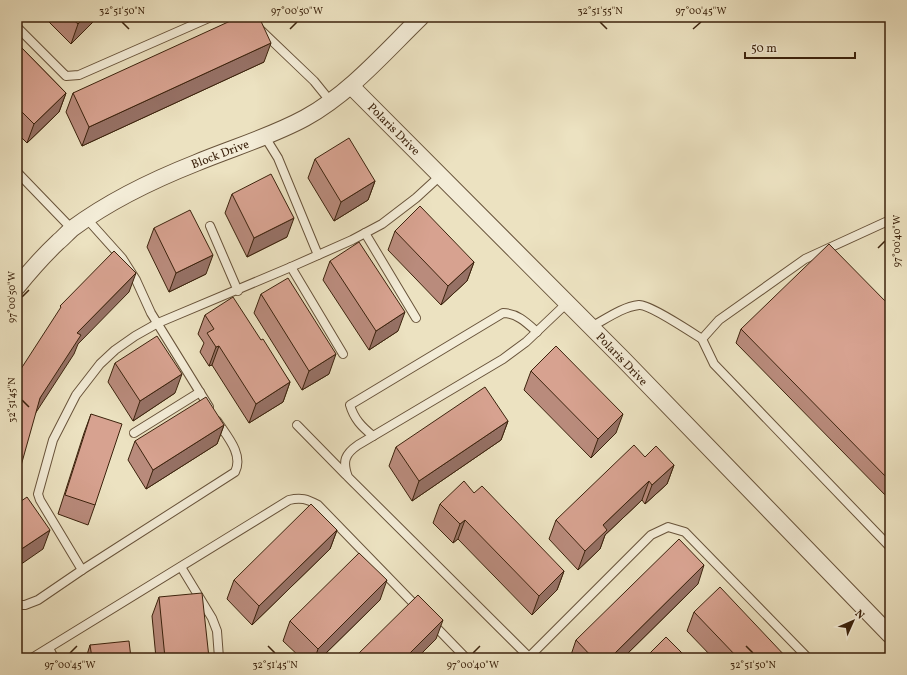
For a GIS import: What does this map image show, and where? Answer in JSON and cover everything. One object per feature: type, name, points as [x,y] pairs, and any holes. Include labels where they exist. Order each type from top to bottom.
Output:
[{"type":"street","name":"Block Drive","points":[[17,287],[38,262],[72,228],[118,199],[197,162],[265,137],[304,118],[331,102],[351,86],[421,17]]},
{"type":"street","name":"Polaris Drive","points":[[351,86],[591,326],[890,635]]},
{"type":"lane","points":[[17,27],[66,76],[72,76],[79,75],[211,17]]},
{"type":"lane","points":[[247,17],[314,81],[331,102]]},
{"type":"lane","points":[[265,137],[278,158],[318,255]]},
{"type":"lane","points":[[17,172],[72,228]]},
{"type":"lane","points":[[82,570],[40,500],[38,494],[53,440],[76,395],[100,364],[115,350],[135,336],[158,324],[292,267],[382,224],[416,198],[440,176]]},
{"type":"lane","points":[[17,605],[25,605],[38,600],[235,472],[238,466],[236,451],[151,313],[136,280],[122,258],[87,219]]},
{"type":"lane","points":[[702,339],[719,320],[804,259],[890,220]]},
{"type":"lane","points":[[210,226],[238,291]]},
{"type":"lane","points":[[365,233],[416,318]]},
{"type":"lane","points":[[292,267],[343,354]]},
{"type":"lane","points":[[348,476],[344,469],[345,460],[350,451],[503,359],[537,332],[567,303]]},
{"type":"lane","points":[[591,326],[622,310],[640,305],[652,309],[702,339],[714,364],[890,547]]},
{"type":"lane","points":[[373,436],[356,420],[350,405],[503,313],[512,313],[525,321],[537,332]]},
{"type":"lane","points":[[134,433],[200,392]]},
{"type":"lane","points":[[298,425],[529,658],[651,535],[668,527],[685,532],[808,658]]},
{"type":"lane","points":[[32,658],[289,500],[298,498],[306,499],[318,505],[466,658]]},
{"type":"lane","points":[[181,567],[212,618],[217,631],[220,658]]},
{"type":"lane","points":[[49,648],[54,658]]},
{"type":"building","points":[[70,17],[85,17],[78,24]]},
{"type":"building","points":[[239,17],[259,17],[271,43],[89,127],[73,93]]},
{"type":"building","points":[[17,43],[66,93],[34,124],[17,107]]},
{"type":"building","points":[[349,138],[375,181],[341,202],[315,159]]},
{"type":"building","points":[[271,174],[294,218],[254,238],[232,194]]},
{"type":"building","points":[[420,206],[474,262],[448,286],[395,231]]},
{"type":"building","points":[[190,210],[213,255],[176,273],[154,228]]},
{"type":"building","points":[[359,242],[405,312],[376,331],[330,261]]},
{"type":"building","points":[[829,244],[890,306],[890,481],[741,329]]},
{"type":"building","points":[[114,251],[136,273],[77,333],[81,335],[40,398],[17,480],[17,375],[61,307],[60,306]]},
{"type":"building","points":[[288,278],[336,354],[309,371],[261,294]]},
{"type":"building","points":[[233,297],[261,340],[263,339],[290,382],[256,404],[219,346],[216,347],[207,333],[214,329],[205,315]]},
{"type":"building","points":[[157,336],[182,374],[140,401],[115,363]]},
{"type":"building","points":[[556,346],[623,414],[598,439],[531,371]]},
{"type":"building","points":[[485,387],[508,421],[419,481],[396,447]]},
{"type":"building","points":[[206,397],[224,425],[153,470],[135,441]]},
{"type":"building","points":[[91,414],[122,424],[95,505],[65,495]]},
{"type":"building","points":[[634,445],[645,457],[656,446],[674,465],[652,485],[649,481],[603,525],[607,530],[585,551],[556,520]]},
{"type":"building","points":[[464,481],[474,493],[482,486],[564,571],[539,596],[465,520],[460,524],[440,504]]},
{"type":"building","points":[[27,497],[50,530],[17,552],[17,504]]},
{"type":"building","points":[[311,504],[337,530],[259,606],[234,580]]},
{"type":"building","points":[[679,539],[704,565],[610,658],[593,658],[576,640]]},
{"type":"building","points":[[359,553],[387,580],[318,649],[290,621]]},
{"type":"building","points":[[720,587],[787,658],[738,658],[694,612]]},
{"type":"building","points":[[202,593],[209,658],[165,658],[159,597]]},
{"type":"building","points":[[418,595],[443,620],[405,658],[354,658]]},
{"type":"building","points":[[666,637],[687,658],[645,658]]},
{"type":"building","points":[[129,641],[131,658],[92,658],[90,645]]}]
